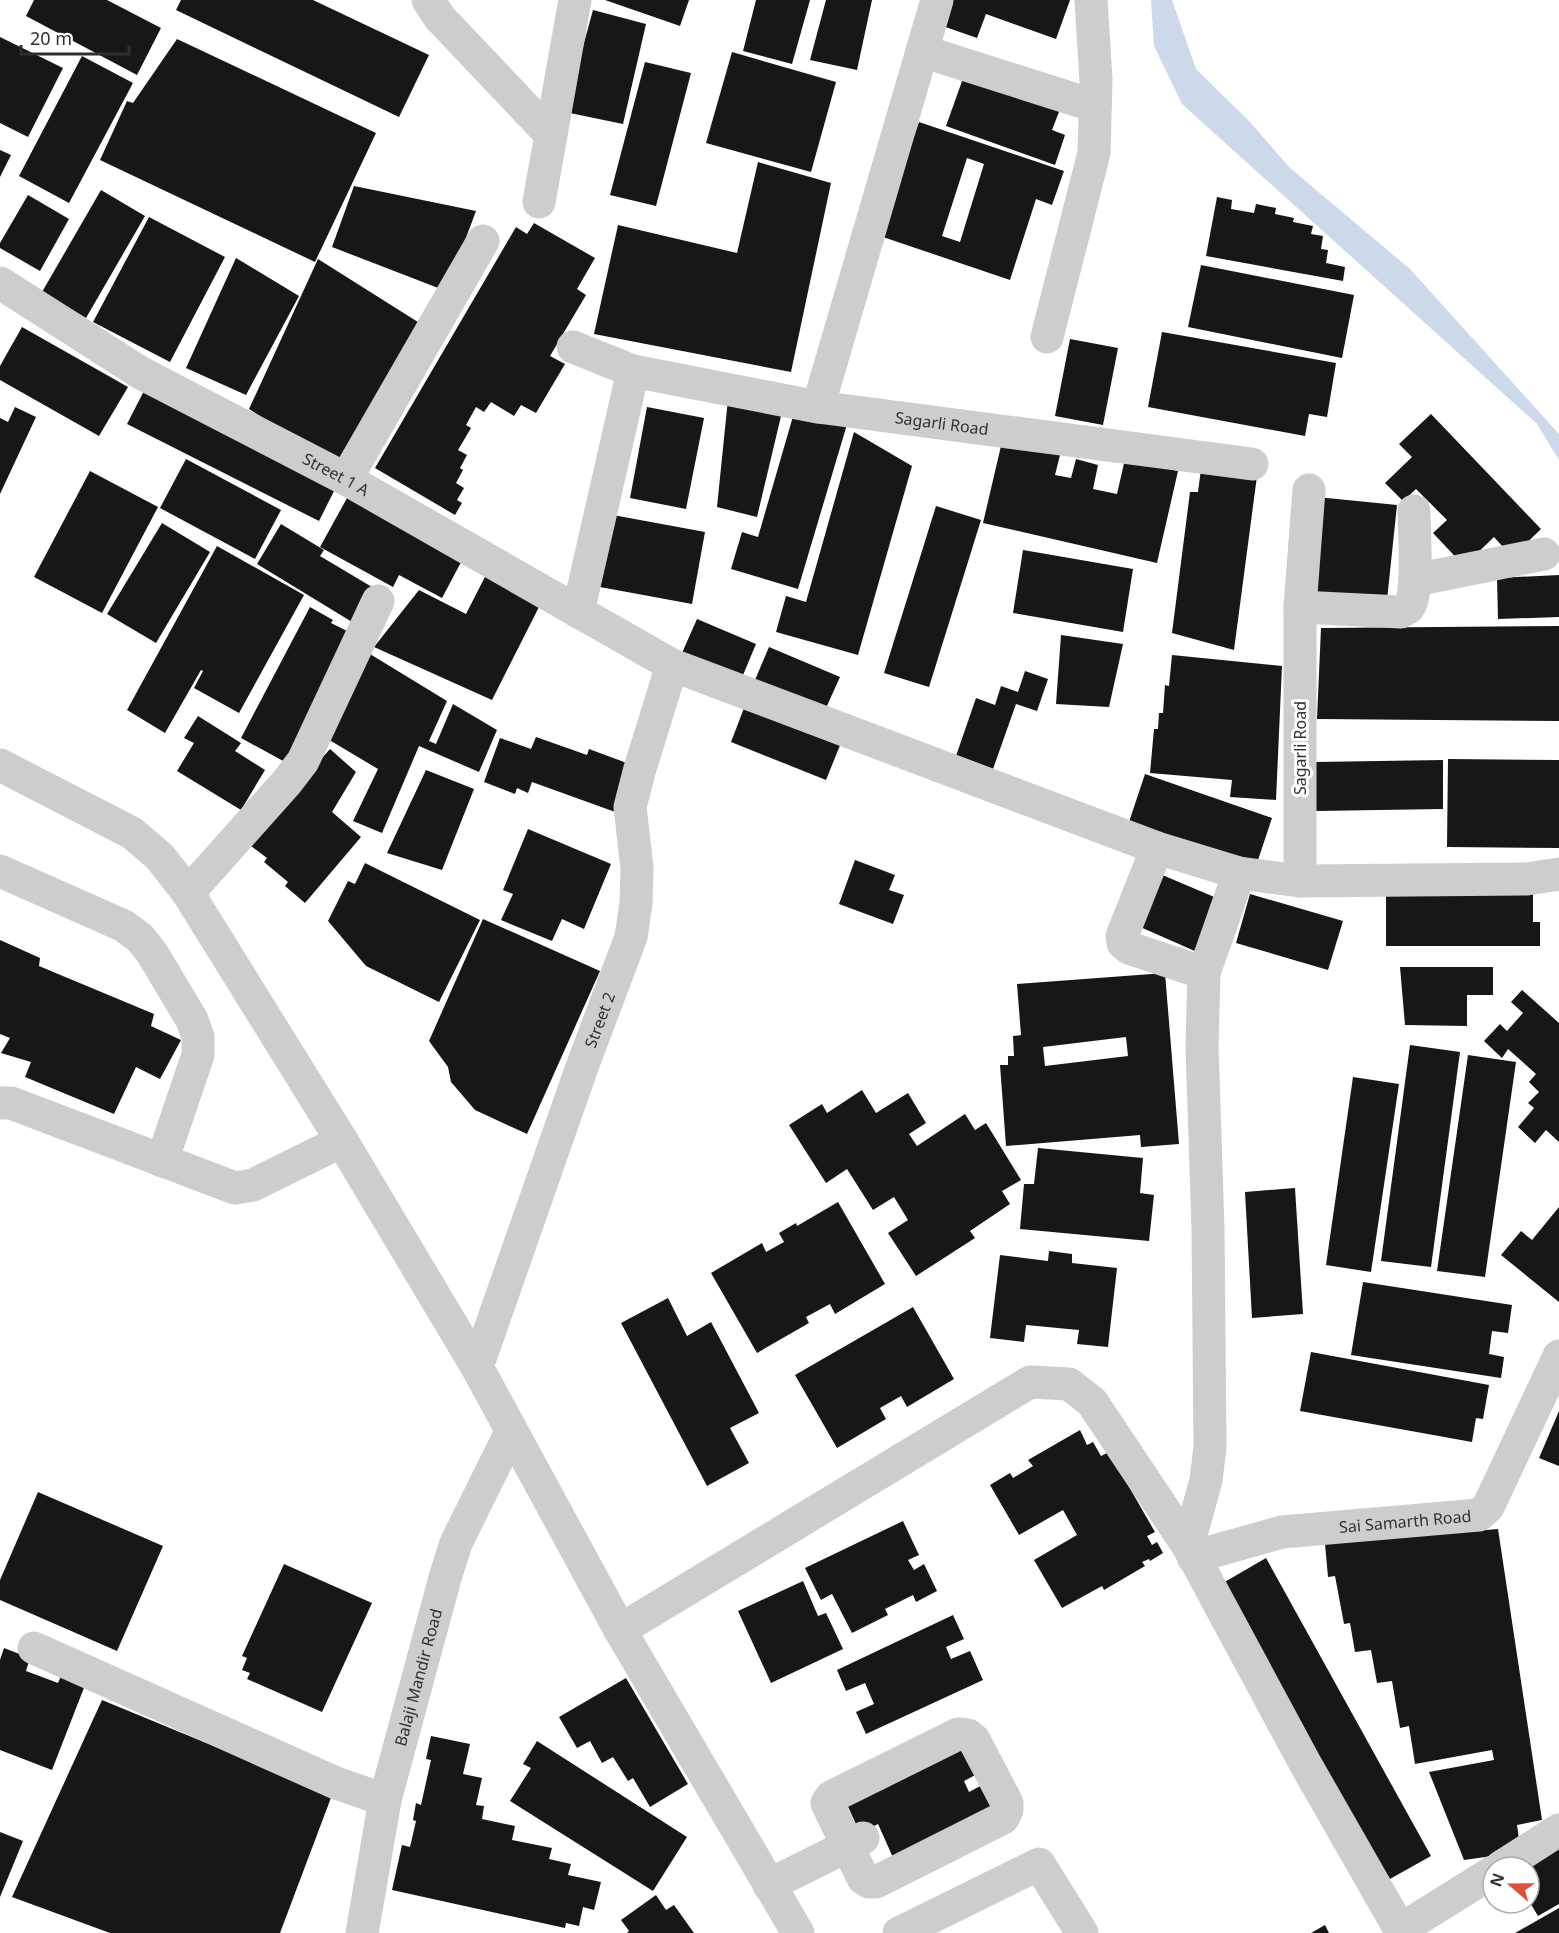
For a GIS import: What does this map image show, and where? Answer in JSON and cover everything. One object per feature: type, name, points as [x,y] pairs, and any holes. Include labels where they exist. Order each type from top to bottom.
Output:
[{"type":"street","points":[[428,0],[440,18],[551,135]]},
{"type":"street","points":[[539,201],[575,0]]},
{"type":"street","points":[[818,407],[937,0]]},
{"type":"street","points":[[1047,337],[1094,153],[1095,106],[1091,0]]},
{"type":"street","points":[[922,51],[1095,106]]},
{"type":"street","points":[[346,479],[483,241]]},
{"type":"street","name":"Street 1 A","points":[[0,283],[141,374],[346,479],[672,665],[1157,848],[1239,873],[1300,881],[1527,879],[1559,874]]},
{"type":"street","name":"Sagarli Road","points":[[573,347],[633,371],[818,407],[1252,464]]},
{"type":"street","points":[[578,612],[633,371]]},
{"type":"street","name":"Sagarli Road","points":[[1300,881],[1300,607],[1309,490]]},
{"type":"street","points":[[1300,607],[1401,612],[1410,606],[1415,580],[1414,511]]},
{"type":"street","points":[[1415,580],[1544,554]]},
{"type":"street","points":[[188,893],[303,761],[378,602]]},
{"type":"street","name":"Street 2","points":[[477,1367],[582,1067],[631,937],[636,903],[637,868],[630,807],[672,665]]},
{"type":"street","points":[[0,765],[132,833],[160,857],[188,893],[342,1141],[477,1367],[620,1630],[798,1933]]},
{"type":"street","points":[[1157,848],[1122,936],[1123,943],[1129,948],[1204,973]]},
{"type":"street","points":[[0,871],[124,926],[140,938],[152,953],[192,1020],[198,1037],[198,1055],[162,1161]]},
{"type":"street","points":[[1190,1552],[1206,1480],[1210,1447],[1208,1228],[1202,1046],[1204,973],[1239,873]]},
{"type":"street","points":[[0,1103],[10,1103],[235,1188],[243,1188],[342,1141]]},
{"type":"street","name":"Sai Samarth Road","points":[[1190,1552],[1282,1532],[1479,1515],[1488,1507],[1559,1356]]},
{"type":"street","points":[[620,1630],[1030,1382],[1069,1384],[1092,1402],[1190,1552],[1305,1765],[1401,1932],[1481,1880]]},
{"type":"street","name":"Balaji Mandir Road","points":[[362,1933],[386,1800],[456,1543],[512,1432]]},
{"type":"street","points":[[34,1648],[336,1782],[386,1800]]},
{"type":"street","points":[[958,1734],[968,1735],[974,1740],[1007,1803],[1004,1818],[876,1882],[869,1882],[862,1878],[855,1842],[828,1808],[827,1803],[831,1797],[958,1734]]},
{"type":"street","points":[[1520,1855],[1559,1830]]},
{"type":"street","points":[[770,1885],[855,1842]]},
{"type":"street","points":[[899,1933],[1039,1864],[1082,1933]]},
{"type":"water","points":[[1151,0],[1172,0],[1196,69],[1250,122],[1290,168],[1410,269],[1559,434],[1559,460],[1537,424],[1182,104],[1154,46]]},
{"type":"building","points":[[34,0],[107,0],[161,28],[137,75],[26,16]]},
{"type":"building","points":[[181,0],[313,0],[429,55],[399,117],[176,10]]},
{"type":"building","points":[[605,0],[689,0],[680,26]]},
{"type":"building","points":[[756,0],[810,0],[792,64],[743,51]]},
{"type":"building","points":[[826,0],[872,0],[857,70],[810,60]]},
{"type":"building","points":[[942,0],[1070,0],[1056,39],[986,14],[977,38],[934,23]]},
{"type":"building","points":[[593,10],[646,24],[623,124],[565,112]]},
{"type":"building","points":[[0,37],[63,68],[28,137],[0,123]]},
{"type":"building","points":[[177,39],[376,133],[315,262],[100,160],[127,101],[133,103]]},
{"type":"building","points":[[732,52],[836,82],[811,172],[706,143]]},
{"type":"building","points":[[82,56],[133,83],[69,203],[19,176]]},
{"type":"building","points":[[645,62],[691,73],[656,206],[610,195]]},
{"type":"building","points":[[966,70],[1062,104],[1052,130],[1065,135],[1055,165],[946,126]]},
{"type":"building","points":[[919,122],[1064,171],[1052,205],[1036,199],[1010,280],[880,236]],"holes":[[[967,158],[984,164],[960,242],[942,236]]]},
{"type":"building","points":[[0,150],[11,155],[0,177]]},
{"type":"building","points":[[758,162],[831,183],[791,372],[594,334],[618,225],[737,253]]},
{"type":"building","points":[[354,186],[476,211],[446,291],[332,247]]},
{"type":"building","points":[[101,190],[145,216],[86,318],[42,292]]},
{"type":"building","points":[[28,195],[69,219],[40,271],[0,248],[0,243]]},
{"type":"building","points":[[1217,197],[1232,200],[1231,209],[1254,213],[1256,204],[1276,208],[1275,214],[1294,218],[1293,222],[1313,226],[1311,234],[1323,236],[1321,249],[1328,250],[1326,263],[1345,267],[1343,281],[1206,256]]},
{"type":"building","points":[[149,217],[225,257],[170,362],[93,322]]},
{"type":"building","points":[[534,223],[595,258],[577,289],[586,295],[550,356],[565,364],[536,413],[521,405],[514,416],[491,402],[484,412],[476,407],[466,425],[471,428],[458,450],[467,455],[456,483],[464,488],[457,500],[462,503],[455,515],[375,468],[516,227],[527,234]]},
{"type":"building","points":[[236,258],[299,296],[246,395],[186,368]]},
{"type":"building","points":[[318,259],[429,329],[342,468],[249,409]]},
{"type":"building","points":[[1201,265],[1354,295],[1342,358],[1188,327]]},
{"type":"building","points":[[22,327],[128,387],[99,436],[0,380],[0,366]]},
{"type":"building","points":[[1162,332],[1336,363],[1327,417],[1309,414],[1305,436],[1148,407]]},
{"type":"building","points":[[1070,339],[1118,348],[1103,425],[1055,416]]},
{"type":"building","points":[[147,385],[338,483],[319,521],[127,424]]},
{"type":"building","points":[[728,399],[782,412],[757,517],[717,507]]},
{"type":"building","points":[[796,406],[848,421],[798,589],[731,569],[742,532],[758,537]]},
{"type":"building","points":[[15,407],[36,417],[0,494],[0,418],[8,422]]},
{"type":"building","points":[[647,407],[704,418],[686,509],[630,498]]},
{"type":"building","points":[[1431,414],[1541,529],[1512,557],[1494,537],[1464,566],[1433,533],[1447,520],[1416,489],[1403,501],[1385,483],[1412,457],[1399,444]]},
{"type":"building","points":[[854,432],[912,466],[858,655],[776,632],[786,596],[806,602]]},
{"type":"building","points":[[1004,433],[1062,447],[1055,475],[1071,478],[1076,459],[1098,465],[1093,489],[1117,494],[1125,459],[1178,471],[1157,563],[983,523]]},
{"type":"building","points":[[186,459],[281,510],[255,559],[160,508]]},
{"type":"building","points":[[1201,469],[1257,476],[1234,650],[1172,633],[1190,492],[1198,492]]},
{"type":"building","points":[[90,471],[158,507],[102,613],[34,577]]},
{"type":"building","points":[[352,489],[467,551],[442,598],[399,575],[393,587],[320,547]]},
{"type":"building","points":[[1317,497],[1397,505],[1387,600],[1308,592]]},
{"type":"building","points":[[936,506],[981,520],[929,687],[884,673]]},
{"type":"building","points":[[613,515],[705,532],[692,604],[600,587]]},
{"type":"building","points":[[162,523],[210,552],[156,643],[107,614]]},
{"type":"building","points":[[281,524],[324,550],[320,556],[377,590],[357,625],[257,564]]},
{"type":"building","points":[[217,546],[304,595],[239,713],[194,688],[203,671],[201,670],[165,733],[127,710]]},
{"type":"building","points":[[1023,550],[1133,569],[1123,632],[1013,613]]},
{"type":"building","points":[[489,569],[544,597],[492,700],[374,647],[419,590],[466,614]]},
{"type":"building","points":[[1559,575],[1559,617],[1498,619],[1497,578]]},
{"type":"building","points":[[310,607],[333,620],[331,623],[353,634],[285,762],[241,738]]},
{"type":"building","points":[[697,619],[756,644],[738,687],[678,662]]},
{"type":"building","points":[[1559,626],[1559,721],[1317,719],[1321,628]]},
{"type":"building","points":[[1061,635],[1123,644],[1109,707],[1056,704]]},
{"type":"building","points":[[769,647],[840,677],[822,717],[752,687]]},
{"type":"building","points":[[365,651],[447,701],[429,741],[436,744],[453,704],[497,730],[479,772],[419,746],[382,833],[353,821],[378,769],[326,738]]},
{"type":"building","points":[[1172,655],[1282,666],[1276,800],[1230,797],[1232,780],[1150,773],[1154,729],[1158,729],[1159,713],[1163,713],[1165,685],[1169,686]]},
{"type":"building","points":[[1025,671],[1048,679],[1037,711],[1016,704],[993,769],[956,756],[976,698],[995,705],[1001,686],[1018,692]]},
{"type":"building","points":[[749,695],[845,733],[826,780],[731,742]]},
{"type":"building","points":[[198,716],[241,743],[235,751],[265,770],[241,810],[177,771],[194,743],[184,738]]},
{"type":"building","points":[[536,737],[587,755],[589,749],[635,766],[618,813],[532,782],[528,793],[517,788],[515,794],[484,782],[500,738],[531,749]]},
{"type":"building","points":[[330,749],[356,772],[332,812],[361,837],[305,903],[285,886],[288,882],[264,862],[267,858],[247,843]]},
{"type":"building","points":[[1448,759],[1559,760],[1559,848],[1447,847]]},
{"type":"building","points":[[1443,760],[1443,809],[1316,811],[1315,762]]},
{"type":"building","points":[[426,770],[474,789],[442,870],[387,853]]},
{"type":"building","points":[[1145,774],[1272,818],[1256,866],[1129,822]]},
{"type":"building","points":[[528,829],[611,864],[584,929],[562,919],[552,941],[501,920],[513,894],[503,890]]},
{"type":"building","points":[[855,860],[895,875],[889,890],[904,895],[893,924],[839,904]]},
{"type":"building","points":[[365,863],[480,920],[439,1002],[366,966],[328,921],[348,881],[355,884]]},
{"type":"building","points":[[1160,874],[1219,899],[1197,952],[1138,926]]},
{"type":"building","points":[[1386,883],[1533,883],[1533,922],[1540,922],[1540,946],[1386,946]]},
{"type":"building","points":[[1250,894],[1343,921],[1328,970],[1236,943]]},
{"type":"building","points":[[483,919],[600,971],[527,1134],[475,1110],[451,1082],[448,1067],[429,1041]]},
{"type":"building","points":[[0,940],[40,958],[39,966],[154,1014],[151,1026],[181,1040],[160,1079],[136,1067],[114,1114],[25,1077],[31,1062],[1,1053],[10,1038],[0,1034]]},
{"type":"building","points":[[1400,967],[1493,967],[1493,995],[1467,995],[1467,1026],[1405,1025]]},
{"type":"building","points":[[1165,973],[1179,1144],[1141,1147],[1140,1135],[1006,1146],[1000,1065],[1008,1065],[1008,1056],[1014,1056],[1013,1036],[1021,1035],[1017,984]],"holes":[[[1126,1037],[1128,1056],[1045,1066],[1043,1047]]]},
{"type":"building","points":[[1522,990],[1559,1023],[1559,1142],[1546,1130],[1535,1143],[1518,1127],[1534,1108],[1528,1103],[1539,1092],[1529,1082],[1536,1074],[1508,1049],[1502,1058],[1484,1041],[1500,1024],[1507,1031],[1523,1013],[1511,1002]]},
{"type":"building","points":[[1410,1045],[1460,1052],[1431,1267],[1381,1261]]},
{"type":"building","points":[[1468,1055],[1516,1062],[1485,1277],[1437,1271]]},
{"type":"building","points":[[1353,1077],[1399,1084],[1371,1272],[1326,1265]]},
{"type":"building","points":[[862,1090],[876,1113],[908,1093],[926,1123],[909,1134],[917,1146],[965,1114],[975,1130],[986,1123],[1021,1180],[1002,1191],[1010,1204],[970,1231],[975,1238],[916,1276],[888,1233],[908,1220],[894,1197],[873,1210],[847,1169],[826,1183],[789,1125],[822,1104],[827,1113]]},
{"type":"building","points":[[1038,1148],[1143,1158],[1140,1193],[1154,1195],[1149,1241],[1020,1229],[1024,1184],[1034,1184]]},
{"type":"building","points":[[1295,1188],[1303,1314],[1252,1318],[1245,1192]]},
{"type":"building","points":[[838,1202],[885,1284],[835,1314],[830,1304],[806,1317],[809,1323],[757,1353],[711,1273],[762,1243],[766,1252],[784,1242],[779,1233],[796,1223],[797,1226]]},
{"type":"building","points":[[1559,1207],[1559,1302],[1501,1255],[1521,1231],[1532,1240]]},
{"type":"building","points":[[1049,1251],[1072,1254],[1072,1263],[1117,1268],[1108,1347],[1077,1344],[1079,1330],[1026,1325],[1024,1342],[990,1338],[1000,1255],[1048,1261]]},
{"type":"building","points":[[1363,1282],[1512,1305],[1508,1333],[1492,1331],[1489,1354],[1504,1357],[1501,1378],[1351,1355]]},
{"type":"building","points":[[668,1298],[687,1336],[711,1322],[759,1413],[730,1428],[749,1463],[707,1486],[621,1323]]},
{"type":"building","points":[[913,1307],[954,1379],[907,1407],[901,1396],[880,1408],[886,1419],[837,1448],[795,1375]]},
{"type":"building","points":[[1311,1352],[1489,1385],[1483,1419],[1476,1418],[1472,1442],[1300,1411]]},
{"type":"building","points":[[1559,1411],[1559,1466],[1539,1458]]},
{"type":"building","points":[[1080,1430],[1087,1445],[1093,1442],[1101,1456],[1109,1452],[1155,1532],[1147,1536],[1152,1545],[1157,1542],[1163,1553],[1150,1561],[1149,1559],[1142,1562],[1145,1566],[1104,1590],[1102,1586],[1062,1608],[1034,1560],[1077,1535],[1063,1510],[1019,1535],[990,1485],[1010,1473],[1013,1478],[1033,1466],[1028,1460]]},
{"type":"building","points":[[38,1492],[163,1546],[117,1651],[0,1600],[0,1580]]},
{"type":"building","points":[[903,1521],[919,1555],[908,1560],[914,1570],[924,1564],[937,1591],[916,1602],[913,1595],[885,1609],[888,1615],[852,1633],[832,1594],[821,1600],[805,1568]]},
{"type":"building","points":[[1498,1529],[1542,1820],[1517,1825],[1521,1852],[1481,1855],[1481,1858],[1464,1860],[1429,1772],[1494,1760],[1492,1750],[1415,1764],[1409,1726],[1400,1728],[1392,1681],[1377,1683],[1371,1650],[1355,1652],[1350,1623],[1344,1624],[1335,1576],[1328,1577],[1325,1544]]},
{"type":"building","points":[[1266,1558],[1431,1856],[1381,1884],[1216,1587]]},
{"type":"building","points":[[284,1564],[372,1603],[322,1712],[247,1679],[250,1673],[242,1670],[247,1658],[242,1656]]},
{"type":"building","points":[[803,1581],[818,1616],[826,1613],[843,1649],[771,1683],[738,1611]]},
{"type":"building","points":[[953,1615],[964,1639],[946,1647],[951,1659],[970,1651],[983,1680],[866,1734],[856,1712],[874,1704],[865,1683],[846,1691],[837,1670]]},
{"type":"building","points":[[4,1648],[30,1658],[26,1671],[58,1683],[63,1671],[87,1680],[52,1770],[0,1750],[0,1660]]},
{"type":"building","points":[[626,1678],[688,1784],[650,1807],[633,1778],[628,1781],[613,1757],[602,1763],[590,1741],[577,1748],[559,1717]]},
{"type":"building","points":[[102,1700],[332,1795],[280,1933],[110,1933],[12,1897]]},
{"type":"building","points":[[431,1736],[470,1744],[463,1774],[482,1778],[476,1805],[484,1806],[482,1819],[515,1826],[512,1840],[552,1848],[549,1859],[571,1864],[568,1875],[601,1882],[594,1910],[583,1907],[579,1926],[566,1923],[565,1928],[392,1890],[402,1845],[410,1847],[416,1821],[413,1820],[416,1803],[421,1805],[431,1760],[426,1759]]},
{"type":"building","points":[[537,1741],[687,1837],[653,1891],[510,1801],[531,1768],[523,1764]]},
{"type":"building","points":[[965,1743],[979,1773],[964,1781],[969,1792],[986,1783],[1000,1812],[895,1862],[878,1824],[860,1833],[845,1800]]},
{"type":"building","points":[[0,1832],[23,1841],[0,1897]]},
{"type":"building","points":[[1559,1846],[1559,1904],[1541,1914],[1541,1859]]},
{"type":"building","points":[[656,1895],[666,1910],[674,1905],[694,1933],[627,1933],[629,1931],[621,1920]]},
{"type":"building","points":[[1559,1908],[1559,1933],[1515,1933]]},
{"type":"building","points":[[1325,1925],[1329,1933],[1311,1933]]}]
